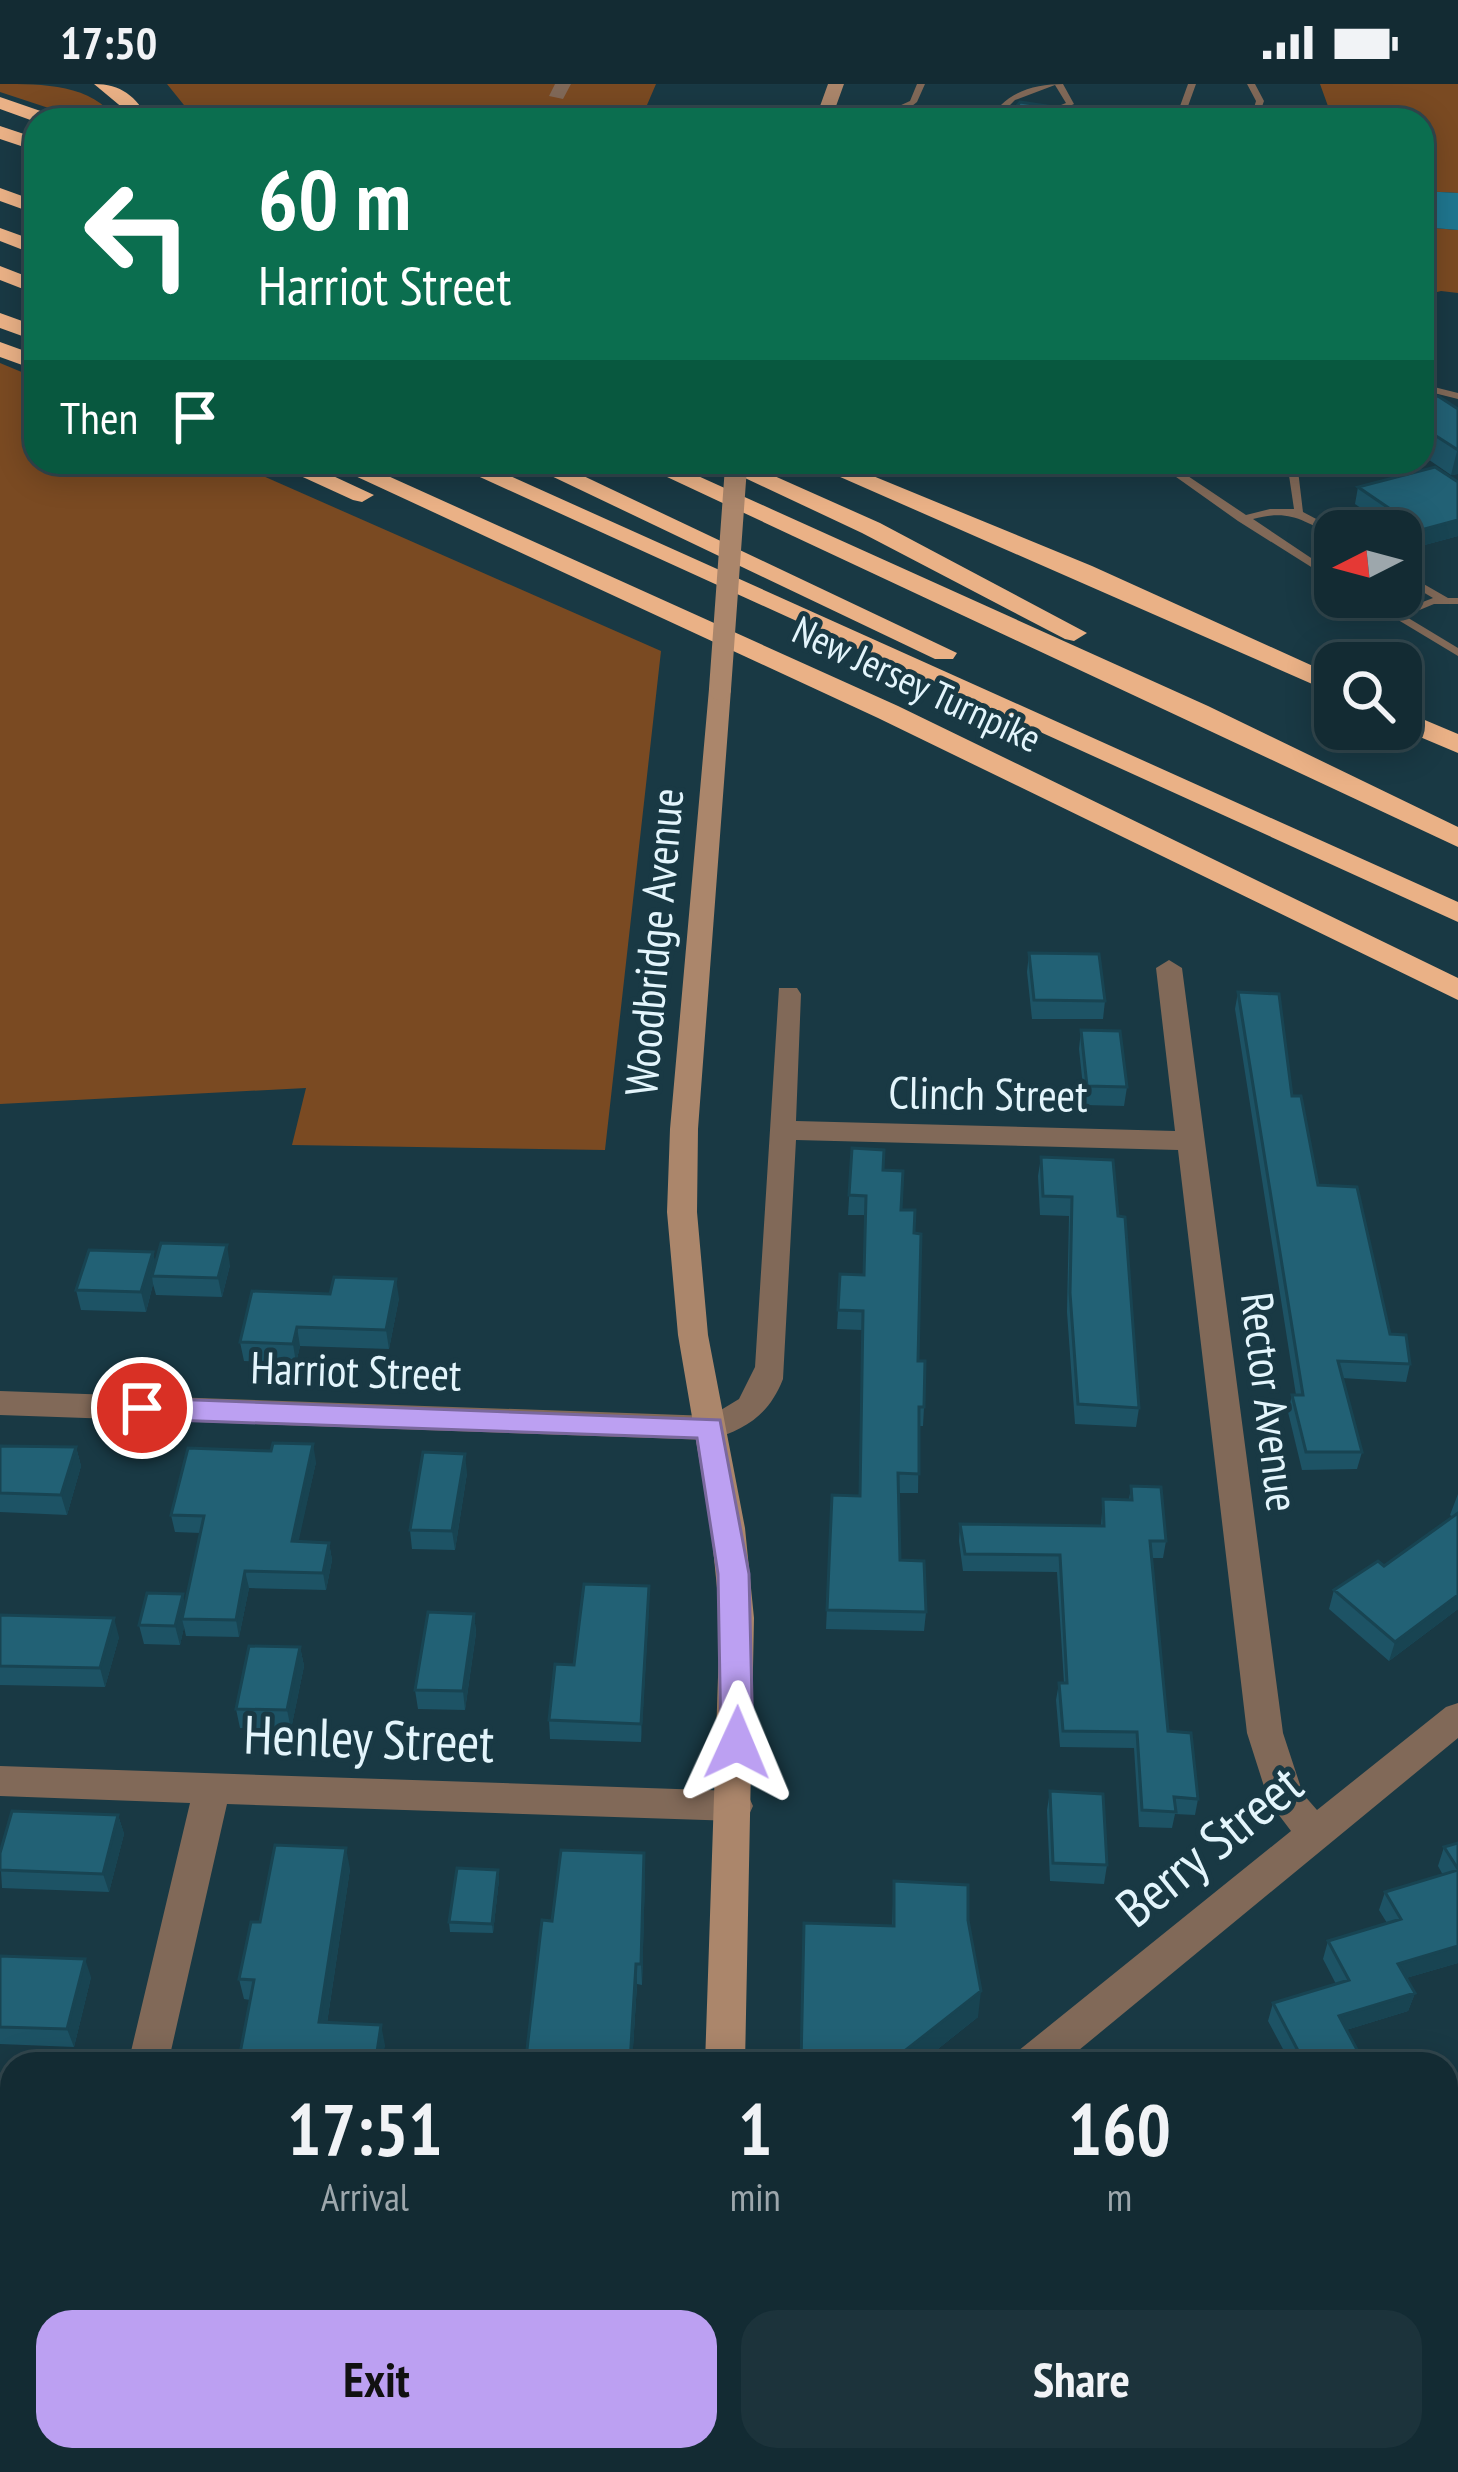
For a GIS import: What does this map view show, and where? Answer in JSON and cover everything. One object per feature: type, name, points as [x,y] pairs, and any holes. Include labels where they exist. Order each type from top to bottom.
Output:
[{"type":"highway","points":[[103,84],[133,108]]},
{"type":"highway","points":[[313,474],[665,610]]},
{"type":"highway","name":"New Jersey Turnpike","points":[[364,474],[1085,806],[1458,990]]},
{"type":"highway","points":[[486,474],[1458,913]]},
{"type":"highway","name":"New Jersey Turnpike","points":[[560,474],[1458,902]]},
{"type":"highway","name":"New Jersey Turnpike","points":[[673,474],[1198,712],[1458,838]]},
{"type":"highway","points":[[750,474],[871,528],[1119,656],[1198,712]]},
{"type":"highway","points":[[847,474],[1083,571],[1314,676]]},
{"type":"highway","points":[[1422,728],[1458,745]]},
{"type":"street","name":"Woodbridge Avenue","points":[[725,2052],[737,1618],[728,1528],[687,1295],[682,1172],[735,474]]},
{"type":"street","name":"Rector Avenue","points":[[1169,968],[1265,1733],[1286,1802],[1315,1833]]},
{"type":"street","points":[[710,1428],[746,1413],[757,1403],[769,1378],[788,994]]},
{"type":"street","name":"Clinch Street","points":[[782,1130],[1192,1141]]},
{"type":"street","name":"Harriot Street","points":[[0,1403],[710,1428]]},
{"type":"street","name":"Berry Street","points":[[1047,2052],[1458,1717]]},
{"type":"street","name":"Henley Street","points":[[0,1780],[735,1806]]},
{"type":"street","points":[[151,2052],[212,1788]]},
{"type":"lane","points":[[901,108],[913,102],[921,84]]},
{"type":"lane","points":[[1003,106],[1012,98],[1055,84],[1070,104],[1060,108]]},
{"type":"lane","points":[[901,108],[1016,108]]},
{"type":"lane","points":[[1177,474],[1314,565]]},
{"type":"lane","points":[[1294,474],[1299,510]]},
{"type":"lane","points":[[1242,519],[1282,509],[1299,510],[1314,520]]},
{"type":"lane","points":[[1422,585],[1451,601]]},
{"type":"lane","points":[[1422,609],[1451,601]]},
{"type":"lane","points":[[1399,618],[1458,652]]},
{"type":"shaded area","points":[[0,84],[66,88],[106,108],[49,108],[0,92]]},
{"type":"shaded area","points":[[167,84],[656,84],[647,105],[686,108],[186,108]]},
{"type":"shaded area","points":[[1320,84],[1458,84],[1458,193],[1434,192],[1434,108],[1329,108]]},
{"type":"shaded area","points":[[1434,228],[1458,230],[1458,293],[1434,293]]},
{"type":"shaded area","points":[[0,363],[24,373],[24,474],[258,474],[661,651],[605,1150],[292,1145],[306,1088],[0,1104]]},
{"type":"water","points":[[1434,192],[1458,193],[1458,230],[1434,228]]},
{"type":"building","points":[[1020,102],[1053,107],[1052,108],[1015,108]]},
{"type":"building","points":[[1434,397],[1458,409],[1458,450],[1434,435]]},
{"type":"building","points":[[1435,467],[1458,482],[1458,520],[1422,530],[1422,510],[1392,510],[1358,487],[1408,474],[1434,474]]},
{"type":"building","points":[[1029,953],[1099,954],[1105,1001],[1034,1000]]},
{"type":"building","points":[[1238,992],[1279,994],[1292,1096],[1301,1096],[1318,1185],[1357,1187],[1390,1334],[1406,1335],[1410,1364],[1338,1361],[1362,1452],[1306,1452],[1292,1395],[1303,1395]]},
{"type":"building","points":[[1081,1030],[1120,1031],[1127,1087],[1087,1086]]},
{"type":"building","points":[[852,1148],[884,1150],[883,1170],[903,1171],[901,1210],[915,1210],[914,1233],[921,1234],[918,1361],[925,1361],[919,1474],[898,1473],[900,1560],[924,1561],[926,1612],[827,1610],[832,1495],[860,1496],[863,1311],[838,1310],[840,1274],[864,1275],[866,1196],[849,1195]]},
{"type":"building","points":[[1041,1157],[1113,1160],[1118,1216],[1125,1217],[1139,1408],[1078,1404],[1070,1293],[1072,1197],[1043,1196]]},
{"type":"building","points":[[161,1243],[227,1245],[218,1278],[152,1276]]},
{"type":"building","points":[[89,1250],[153,1252],[141,1292],[76,1290]]},
{"type":"building","points":[[334,1277],[396,1279],[386,1330],[297,1327],[293,1344],[240,1342],[252,1291],[330,1294]]},
{"type":"building","points":[[273,1443],[313,1444],[292,1541],[329,1543],[323,1573],[245,1571],[236,1620],[182,1619],[204,1516],[171,1515],[188,1448],[271,1451]]},
{"type":"building","points":[[0,1446],[76,1447],[61,1495],[0,1493]]},
{"type":"building","points":[[423,1452],[465,1454],[452,1531],[410,1530]]},
{"type":"building","points":[[1131,1486],[1161,1487],[1166,1541],[1150,1541],[1168,1731],[1191,1733],[1198,1799],[1174,1797],[1176,1812],[1142,1810],[1137,1732],[1063,1731],[1059,1683],[1067,1683],[1060,1555],[965,1554],[960,1524],[1104,1526],[1103,1499],[1132,1500]]},
{"type":"building","points":[[1458,1513],[1458,1595],[1395,1642],[1334,1590],[1378,1561],[1384,1566]]},
{"type":"building","points":[[584,1584],[649,1586],[641,1724],[549,1720],[555,1664],[574,1665]]},
{"type":"building","points":[[147,1593],[183,1594],[175,1626],[139,1625]]},
{"type":"building","points":[[428,1612],[474,1614],[463,1691],[415,1690]]},
{"type":"building","points":[[0,1615],[114,1618],[100,1668],[0,1666]]},
{"type":"building","points":[[249,1646],[300,1647],[287,1710],[236,1709]]},
{"type":"building","points":[[1050,1791],[1103,1794],[1107,1865],[1053,1863]]},
{"type":"building","points":[[12,1811],[118,1815],[103,1874],[0,1870]]},
{"type":"building","points":[[1458,1843],[1458,1869],[1444,1847]]},
{"type":"building","points":[[275,1845],[346,1848],[319,2022],[381,2025],[377,2052],[240,2052],[254,1980],[239,1979],[251,1922],[260,1922]]},
{"type":"building","points":[[561,1850],[644,1853],[641,1964],[636,1964],[631,2052],[527,2052],[542,1920],[552,1921]]},
{"type":"building","points":[[457,1868],[498,1870],[492,1924],[449,1922]]},
{"type":"building","points":[[1458,1870],[1458,1946],[1398,1964],[1415,1993],[1339,2016],[1358,2052],[1299,2052],[1273,2003],[1349,1980],[1328,1941],[1401,1919],[1385,1892]]},
{"type":"building","points":[[894,1881],[968,1885],[968,1920],[981,1991],[903,2052],[801,2052],[804,1923],[894,1926]]},
{"type":"building","points":[[0,1956],[85,1959],[67,2029],[0,2027]]},
{"type":"route","points":[[142,1408],[710,1428],[734,1574],[737,1743]]}]
